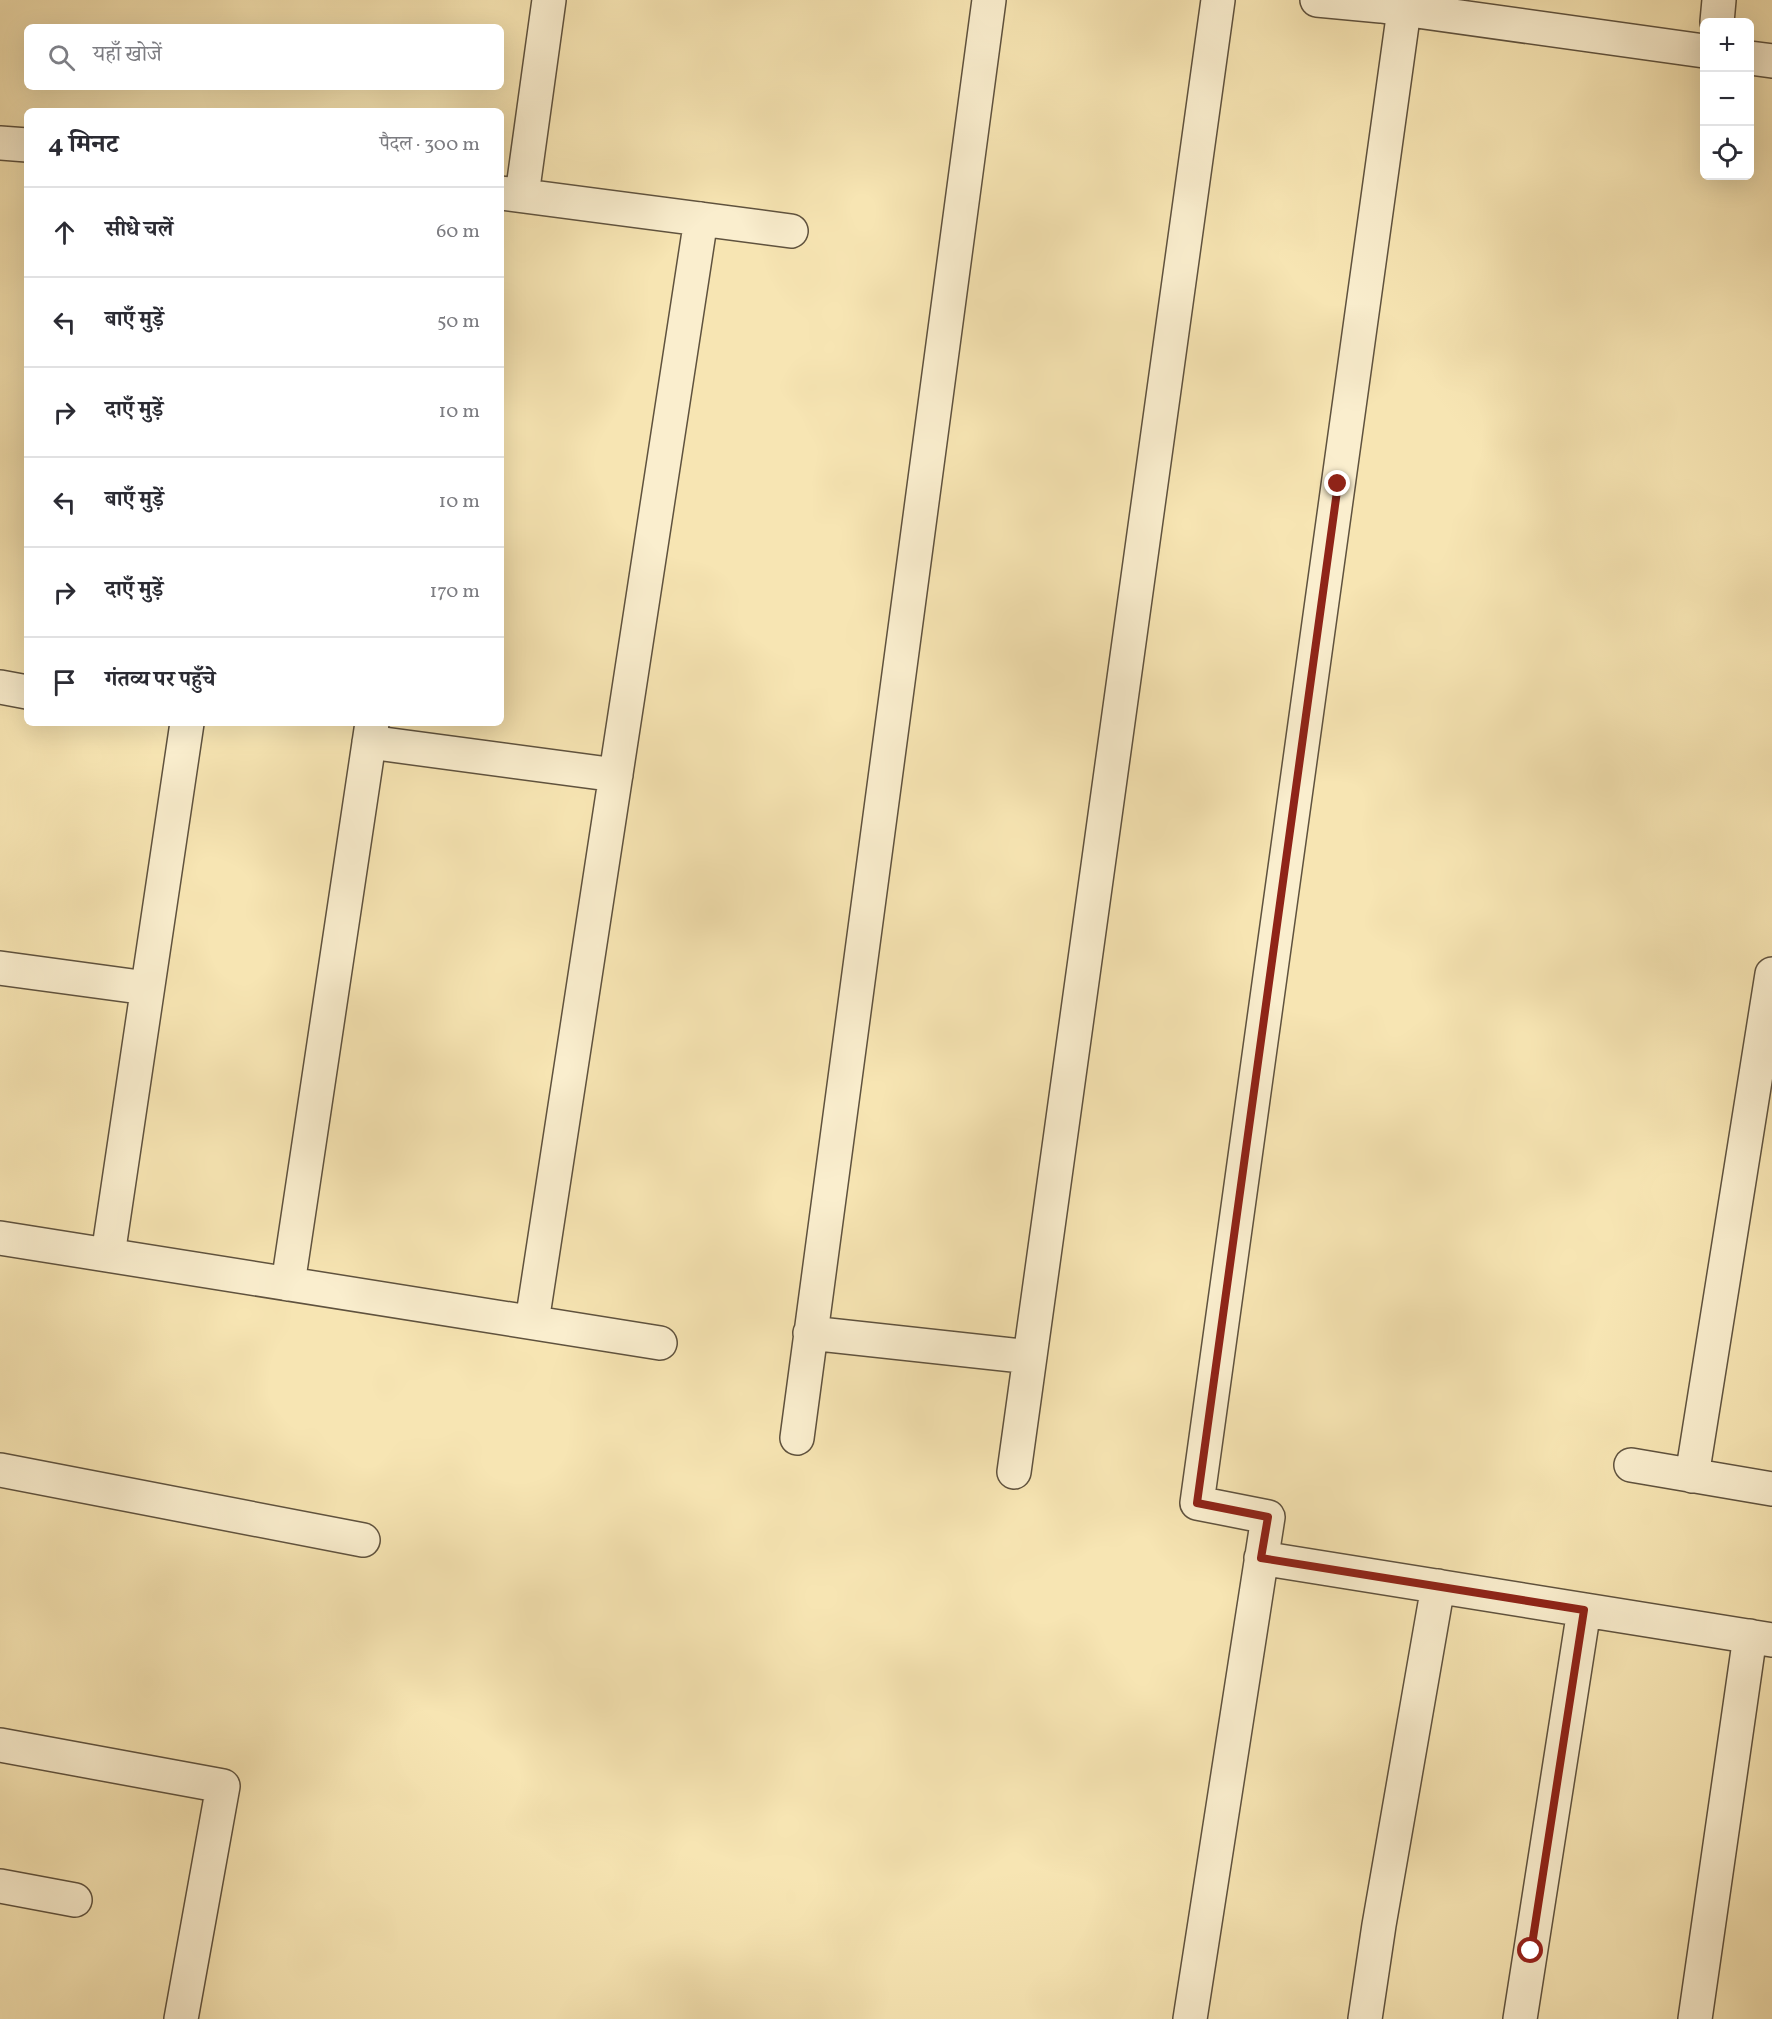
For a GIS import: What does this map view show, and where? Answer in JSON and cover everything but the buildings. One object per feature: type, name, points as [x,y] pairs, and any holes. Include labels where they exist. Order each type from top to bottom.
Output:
[{"type":"street","points":[[549,0],[512,194],[790,231]]},
{"type":"street","points":[[797,1438],[989,0]]},
{"type":"street","points":[[1014,1472],[1218,0]]},
{"type":"street","points":[[1317,0],[1389,5],[1700,50]]},
{"type":"street","points":[[1717,18],[1719,0]]},
{"type":"street","points":[[1190,2019],[1268,1517],[1197,1503],[1389,5]]},
{"type":"street","points":[[1754,59],[1772,61]]},
{"type":"street","points":[[0,143],[24,145]]},
{"type":"street","points":[[532,1322],[701,219]]},
{"type":"street","points":[[0,687],[24,691]]},
{"type":"street","points":[[108,1255],[187,726]]},
{"type":"street","points":[[288,1284],[371,732],[616,775]]},
{"type":"street","points":[[0,968],[147,988]]},
{"type":"street","points":[[1692,1476],[1772,974]]},
{"type":"street","points":[[0,1238],[660,1342]]},
{"type":"street","points":[[810,1334],[1030,1357]]},
{"type":"street","points":[[1630,1465],[1772,1489]]},
{"type":"street","points":[[0,1470],[363,1540]]},
{"type":"street","points":[[1261,1558],[1761,1638],[1695,2019]]},
{"type":"street","points":[[1365,2019],[1381,1913],[1438,1586]]},
{"type":"street","points":[[1520,2019],[1584,1610]]},
{"type":"street","points":[[0,1745],[223,1786],[181,2019]]},
{"type":"street","points":[[0,1886],[75,1900]]},
{"type":"route","points":[[1338,484],[1197,1503],[1268,1517],[1261,1558],[1584,1610],[1531,1951]]}]
